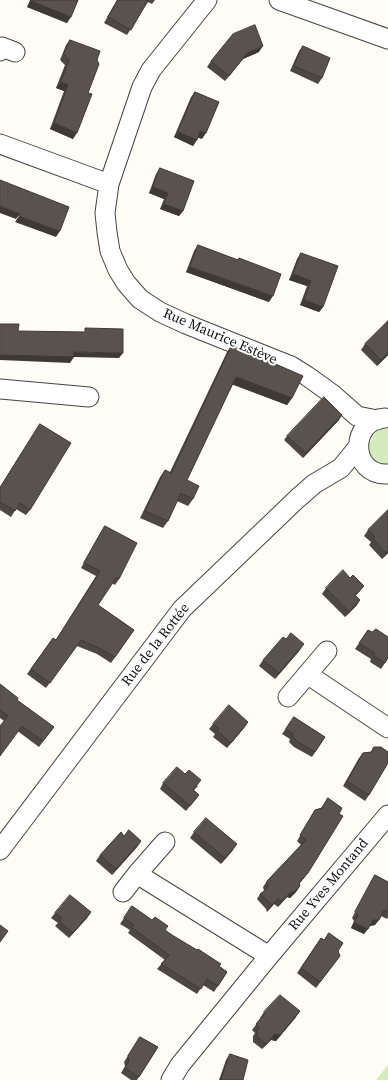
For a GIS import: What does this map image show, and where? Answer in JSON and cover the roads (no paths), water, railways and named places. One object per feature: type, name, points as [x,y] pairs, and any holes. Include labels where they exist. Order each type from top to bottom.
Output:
[{"type":"street","name":"Rue Maurice Estève","points":[[207,0],[151,70],[142,86],[109,184],[105,213],[110,251],[118,270],[126,283],[140,299],[160,312],[291,366],[332,394],[358,416],[384,418]]},
{"type":"street","points":[[279,0],[388,39]]},
{"type":"street","points":[[0,144],[109,184]]},
{"type":"street","points":[[0,389],[89,397]]},
{"type":"street","points":[[358,416],[359,455],[368,468]]},
{"type":"street","name":"Rue de la Rottée","points":[[0,850],[182,609],[298,498],[314,484],[342,468],[359,442],[364,429],[370,424],[384,418]]},
{"type":"street","name":"Rue de la Rottée","points":[[342,468],[368,468],[376,473],[388,474]]},
{"type":"street","points":[[288,697],[327,651]]},
{"type":"street","points":[[307,674],[388,728]]},
{"type":"street","name":"Rue Yves Montand","points":[[171,1080],[180,1065],[269,956],[388,815]]},
{"type":"street","points":[[123,892],[165,842]]},
{"type":"street","points":[[137,874],[269,956]]}]
